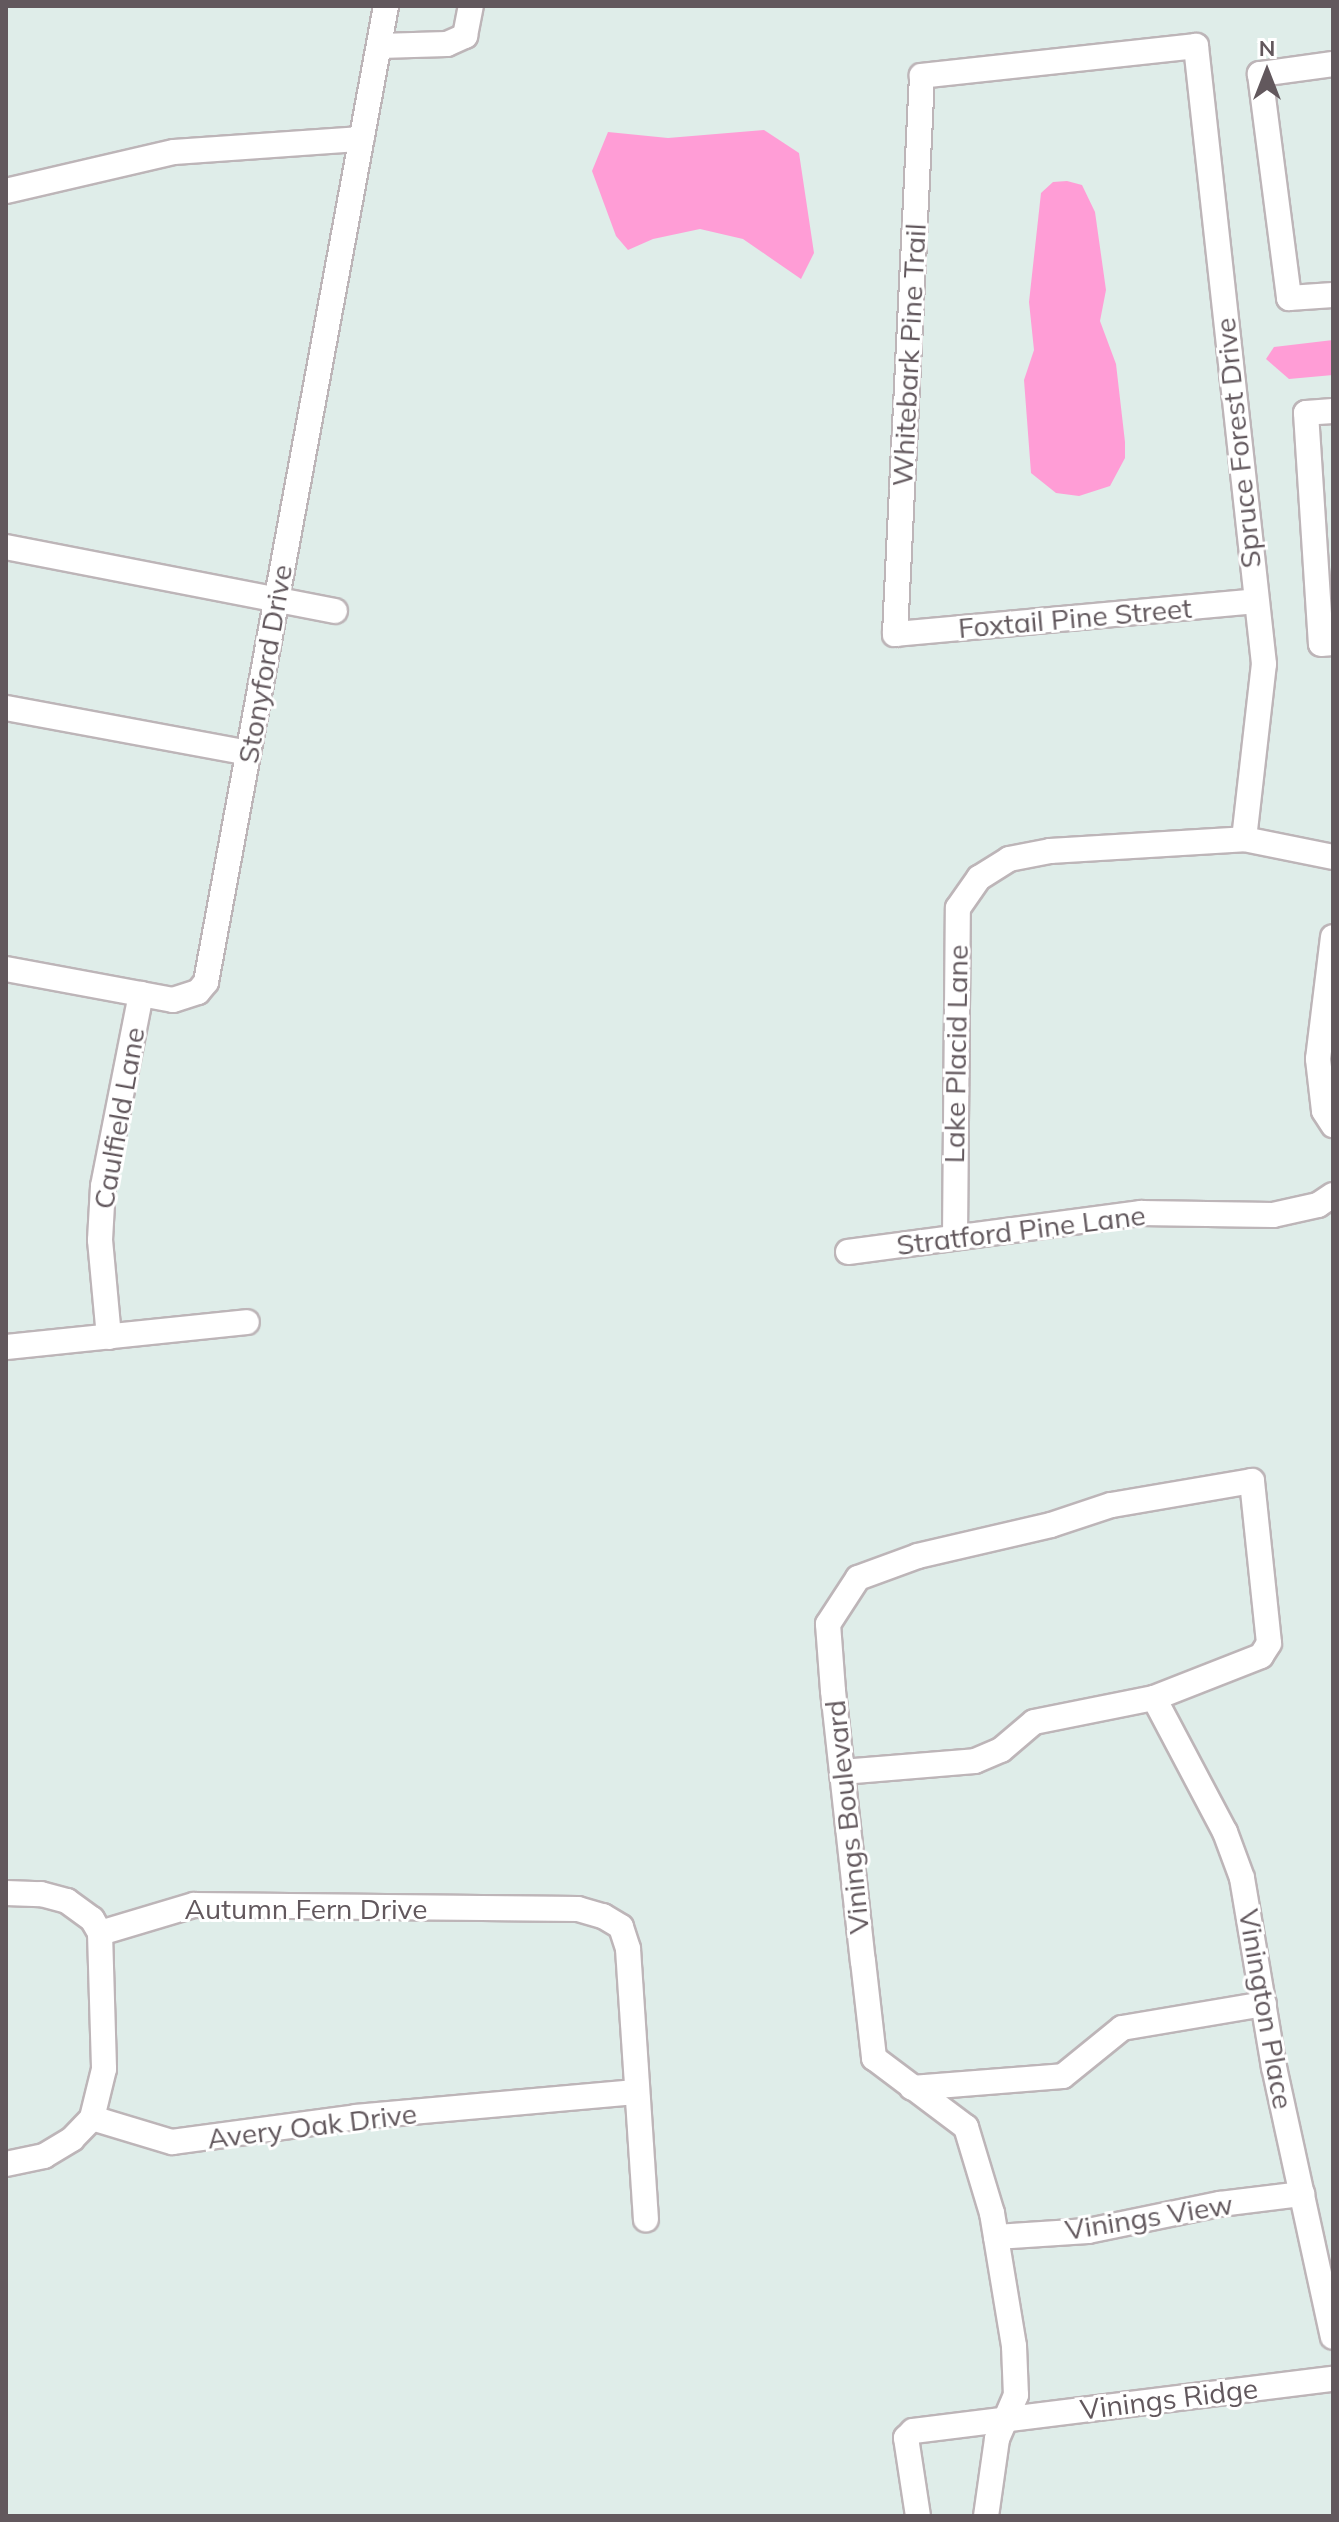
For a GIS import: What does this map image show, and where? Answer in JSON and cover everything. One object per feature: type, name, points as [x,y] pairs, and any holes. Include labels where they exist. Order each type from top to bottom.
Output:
[{"type":"street","name":"Stonyford Drive","points":[[6,969],[141,994],[186,998],[206,982],[386,6]]},
{"type":"street","points":[[380,46],[447,44],[465,36],[471,6]]},
{"type":"street","name":"Whitebark Pine Trail","points":[[895,634],[922,76],[1196,46]]},
{"type":"street","name":"Spruce Forest Drive","points":[[1196,46],[1264,664],[1244,839]]},
{"type":"street","points":[[1333,64],[1260,74],[1289,298],[1333,295]]},
{"type":"street","points":[[6,191],[174,152],[362,139]]},
{"type":"street","points":[[1333,411],[1306,413],[1321,644],[1333,643]]},
{"type":"street","points":[[6,547],[335,611]]},
{"type":"street","name":"Foxtail Pine Street","points":[[895,634],[1255,601]]},
{"type":"street","points":[[6,708],[248,753]]},
{"type":"street","points":[[1244,839],[1333,857]]},
{"type":"street","name":"Lake Placid Lane","points":[[955,1237],[958,908],[979,878],[1009,859],[1050,851],[1244,839]]},
{"type":"street","points":[[1333,937],[1318,1059],[1324,1111],[1333,1125]]},
{"type":"street","name":"Caulfield Lane","points":[[109,1337],[102,1200],[141,994]]},
{"type":"street","name":"Stratford Pine Lane","points":[[848,1252],[1141,1213],[1273,1215],[1318,1205],[1333,1195]]},
{"type":"street","points":[[6,1347],[247,1322]]},
{"type":"street","name":"Vinings Boulevard","points":[[986,2516],[997,2439],[1016,2395],[1014,2346],[996,2237],[966,2127],[874,2058],[828,1624],[838,1601],[858,1578],[1111,1505],[1252,1481],[1267,1650],[1154,1698]]},
{"type":"street","points":[[842,1772],[975,1761],[1001,1750],[1034,1722],[1154,1698]]},
{"type":"street","name":"Vinington Place","points":[[1154,1698],[1225,1832],[1242,1878],[1264,2004],[1333,2337]]},
{"type":"street","points":[[6,1893],[67,1901],[92,1919],[100,1933],[104,2069],[92,2118],[72,2139],[44,2156],[6,2164]]},
{"type":"street","name":"Autumn Fern Drive","points":[[100,1933],[194,1905],[578,1909],[621,1927],[628,1949],[635,2092]]},
{"type":"street","points":[[912,2088],[1063,2076],[1122,2028],[1264,2004]]},
{"type":"street","points":[[635,2092],[646,2219]]},
{"type":"street","name":"Avery Oak Drive","points":[[92,2118],[172,2142],[356,2117],[635,2092]]},
{"type":"street","name":"Vinings View","points":[[996,2237],[1088,2231],[1220,2204],[1302,2194]]},
{"type":"street","name":"Vinings Ridge","points":[[1006,2418],[1333,2379]]},
{"type":"street","points":[[918,2516],[906,2438],[913,2431],[935,2426],[1006,2418]]},
{"type":"shaded area","points":[[764,130],[799,153],[814,253],[801,279],[743,239],[700,229],[653,239],[628,250],[616,236],[592,171],[608,132],[668,138]]},
{"type":"shaded area","points":[[1067,181],[1082,185],[1095,212],[1106,290],[1100,321],[1116,364],[1125,442],[1125,458],[1110,486],[1079,496],[1056,493],[1031,473],[1024,380],[1034,350],[1029,302],[1041,193],[1053,182]]},
{"type":"shaded area","points":[[1333,340],[1333,375],[1289,379],[1266,359],[1274,347]]}]
